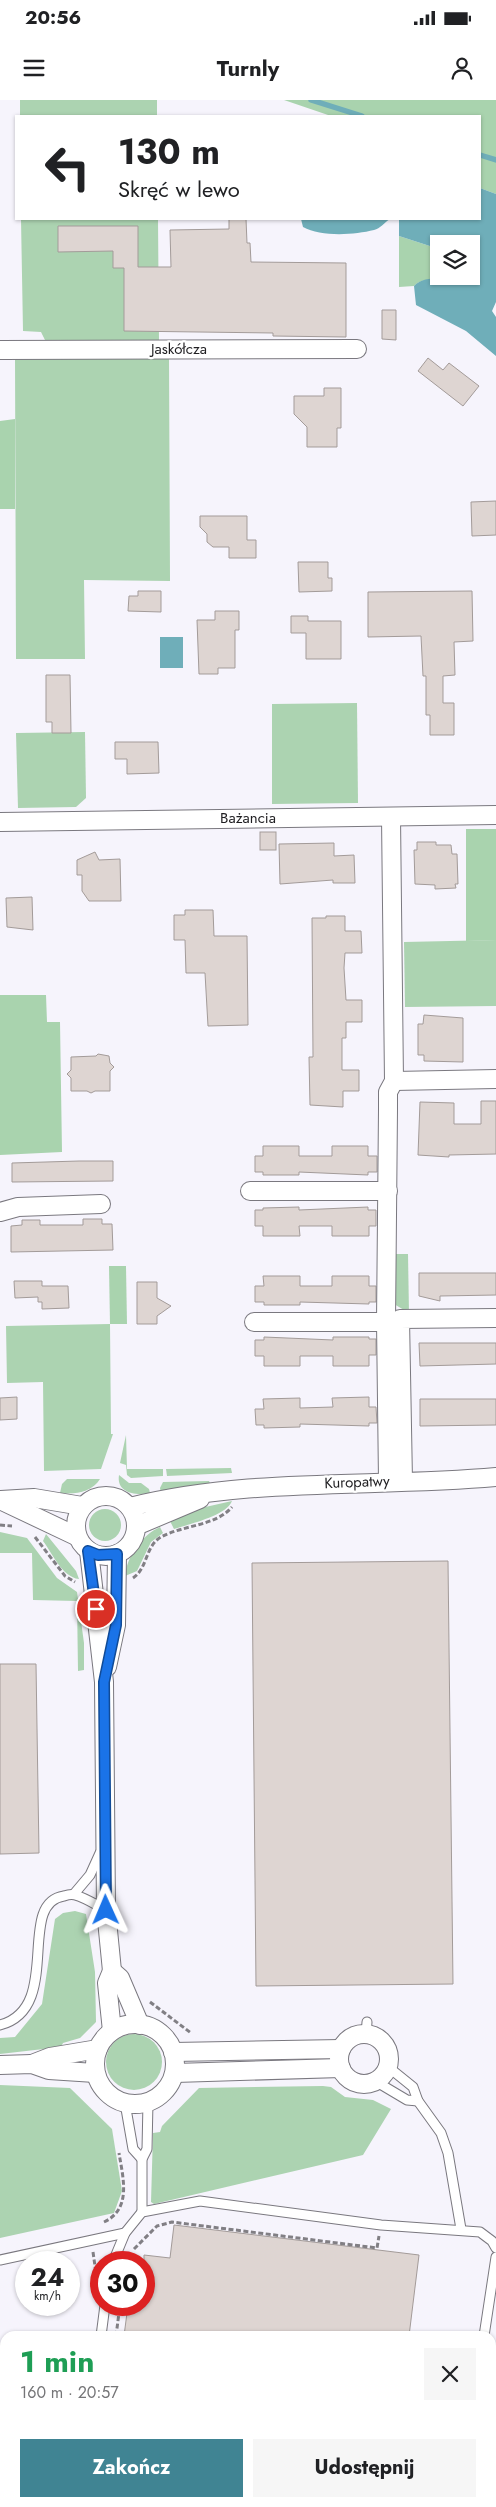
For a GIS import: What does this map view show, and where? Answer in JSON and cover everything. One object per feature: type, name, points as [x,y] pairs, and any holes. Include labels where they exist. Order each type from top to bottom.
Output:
[{"type":"street","name":"Jaskółcza","points":[[0,350],[357,349]]},
{"type":"street","name":"Bażancia","points":[[0,822],[496,815]]},
{"type":"street","points":[[391,817],[394,1081],[388,1092],[386,1322],[395,1481]]},
{"type":"street","points":[[394,1081],[496,1079]]},
{"type":"street","points":[[250,1191],[388,1191]]},
{"type":"street","points":[[0,1212],[18,1207],[101,1204]]},
{"type":"street","points":[[395,1481],[400,1319],[496,1318]]},
{"type":"street","points":[[254,1322],[386,1322]]},
{"type":"street","name":"Kuropatwy","points":[[130,1507],[178,1496],[270,1485],[496,1477]]},
{"type":"street","name":"Kuropatwy","points":[[136,1526],[218,1492]]},
{"type":"street","points":[[0,1500],[76,1536],[88,1551],[98,1555],[117,1554],[131,1542],[136,1526],[130,1507],[123,1501],[106,1495],[97,1496],[82,1506],[76,1520],[76,1536]]},
{"type":"street","points":[[0,1500],[34,1498],[82,1506]]},
{"type":"street","points":[[88,1551],[104,1682],[106,1910],[112,1971],[107,1983],[112,2031]]},
{"type":"street","points":[[104,1682],[116,1625],[117,1554]]},
{"type":"street","points":[[112,1971],[120,1978],[140,2025]]},
{"type":"street","points":[[130,2024],[140,2025],[158,2032],[165,2038],[173,2052],[175,2073],[164,2092],[148,2102],[125,2103],[111,2097],[104,2090],[95,2073],[94,2064],[98,2049],[112,2031],[130,2024]]},
{"type":"street","points":[[367,2028],[386,2047],[388,2054],[387,2066],[381,2076],[375,2081],[358,2083],[350,2080],[341,2068],[339,2060],[342,2049],[348,2040],[367,2028]]},
{"type":"street","points":[[0,2065],[32,2064],[50,2057],[98,2049]]},
{"type":"street","points":[[173,2052],[342,2049]]},
{"type":"street","points":[[32,2064],[49,2070],[95,2073]]},
{"type":"street","points":[[175,2073],[341,2068]]},
{"type":"lane","points":[[0,2025],[17,2017],[32,1997],[41,1919],[47,1903],[59,1896],[74,1894],[83,1886],[96,1866],[105,1840]]},
{"type":"lane","points":[[74,1894],[106,1910]]},
{"type":"lane","points":[[387,2066],[410,2083],[418,2101],[441,2133],[448,2153],[461,2230]]},
{"type":"lane","points":[[375,2081],[407,2100],[418,2101]]},
{"type":"lane","points":[[118,2251],[125,2233],[142,2212],[142,2159],[147,2149],[148,2102]]},
{"type":"lane","points":[[125,2103],[133,2149],[142,2159]]},
{"type":"lane","points":[[142,2212],[200,2201],[381,2225],[480,2232],[492,2241],[496,2248]]},
{"type":"lane","points":[[0,2260],[125,2233]]},
{"type":"lane","points":[[485,2331],[496,2257]]},
{"type":"lane","points":[[102,2331],[104,2316]]},
{"type":"path","points":[[130,1579],[139,1573],[152,1546],[161,1537],[228,1512],[234,1504],[236,1489]]},
{"type":"path","points":[[0,1525],[17,1527]]},
{"type":"path","points":[[32,1533],[65,1576],[73,1581],[82,1583]]},
{"type":"path","points":[[149,2001],[193,2035]]},
{"type":"path","points":[[97,2224],[113,2218],[122,2204],[124,2188],[119,2151]]},
{"type":"path","points":[[134,2251],[157,2226],[164,2223],[377,2248],[381,2225]]},
{"type":"path","points":[[93,2246],[94,2251]]},
{"type":"path","points":[[117,2331],[119,2316]]},
{"type":"green space","points":[[20,100],[157,100],[157,115],[20,115]]},
{"type":"green space","points":[[284,100],[496,100],[496,194],[481,188],[481,115],[328,115]]},
{"type":"green space","points":[[21,220],[158,220],[159,342],[46,342],[41,332],[23,331]]},
{"type":"green space","points":[[399,236],[430,246],[430,280],[414,286],[399,287]]},
{"type":"green space","points":[[15,356],[169,356],[170,581],[84,580],[85,659],[16,659]]},
{"type":"green space","points":[[15,419],[15,509],[0,509],[0,421]]},
{"type":"green space","points":[[357,703],[358,803],[272,804],[272,704]]},
{"type":"green space","points":[[85,732],[86,798],[76,807],[18,808],[16,733]]},
{"type":"green space","points":[[466,829],[496,829],[496,940],[466,941]]},
{"type":"green space","points":[[496,940],[496,1006],[405,1007],[404,942]]},
{"type":"green space","points":[[0,995],[46,995],[47,1022],[60,1022],[62,1152],[0,1155]]},
{"type":"green space","points":[[394,1254],[408,1254],[409,1313],[394,1304]]},
{"type":"green space","points":[[109,1266],[126,1266],[127,1324],[110,1324]]},
{"type":"green space","points":[[110,1324],[111,1434],[113,1434],[101,1469],[44,1471],[43,1382],[7,1383],[6,1326]]},
{"type":"green space","points":[[126,1435],[127,1469],[163,1469],[163,1476],[131,1478],[127,1475],[126,1465],[120,1463]]},
{"type":"green space","points":[[231,1468],[232,1473],[167,1476],[166,1469]]},
{"type":"green space","points":[[119,1475],[129,1483],[141,1483],[149,1489],[150,1493],[128,1492],[121,1486]]},
{"type":"green space","points":[[67,1479],[100,1479],[83,1492],[60,1493],[62,1484]]},
{"type":"green space","points":[[209,1481],[210,1483],[161,1493],[160,1488],[163,1482]]},
{"type":"green space","points":[[232,1501],[223,1511],[197,1522],[174,1529],[170,1521],[201,1508]]},
{"type":"green space","points":[[105,1509],[116,1514],[121,1525],[116,1536],[105,1541],[94,1536],[89,1525],[94,1514]]},
{"type":"green space","points":[[160,1527],[163,1533],[151,1542],[137,1571],[125,1576],[126,1568],[136,1547],[147,1535]]},
{"type":"green space","points":[[0,1532],[27,1538],[57,1578],[77,1592],[84,1643],[84,1670],[78,1671],[77,1601],[33,1600],[32,1553],[0,1553]]},
{"type":"green space","points":[[46,1534],[76,1571],[79,1579],[68,1574],[58,1564],[43,1541]]},
{"type":"green space","points":[[75,1911],[86,1914],[95,1972],[96,2022],[80,2038],[63,2043],[61,2047],[0,2054],[0,2038],[15,2037],[42,2004],[55,1919],[63,1913]]},
{"type":"green space","points":[[134,2034],[145,2036],[154,2042],[160,2051],[162,2062],[160,2073],[154,2082],[145,2088],[134,2090],[123,2088],[114,2082],[108,2073],[106,2062],[108,2051],[114,2042],[123,2036]]},
{"type":"green space","points":[[0,2085],[70,2088],[112,2129],[122,2191],[114,2213],[0,2238]]},
{"type":"green space","points":[[331,2087],[345,2097],[373,2100],[391,2109],[363,2155],[154,2204],[151,2202],[153,2133],[160,2132],[162,2126],[199,2088]]},
{"type":"water","points":[[481,188],[496,194],[496,302],[492,311],[496,317],[496,356],[466,331],[416,305],[414,286],[424,280],[430,279],[430,285],[480,285],[480,235],[430,235],[430,246],[399,236],[399,220],[481,220]]},
{"type":"water","points":[[301,220],[389,220],[376,229],[357,233],[328,234],[303,227]]},
{"type":"water","points":[[160,637],[183,637],[183,668],[160,668]]},
{"type":"building","points":[[229,220],[246,220],[247,243],[250,243],[251,262],[346,263],[346,337],[273,336],[273,333],[124,331],[124,268],[113,268],[113,251],[58,252],[58,226],[138,226],[138,267],[171,267],[170,230],[229,229]]},
{"type":"building","points":[[382,310],[396,310],[396,340],[382,339]]},
{"type":"building","points":[[428,358],[443,370],[449,363],[479,386],[463,406],[418,371]]},
{"type":"building","points":[[324,388],[341,388],[341,428],[337,428],[337,447],[307,447],[307,427],[294,414],[294,396],[324,396]]},
{"type":"building","points":[[496,501],[496,535],[472,536],[471,502]]},
{"type":"building","points":[[200,516],[247,516],[247,540],[256,540],[256,558],[229,558],[229,547],[213,547],[207,542],[207,534],[200,527]]},
{"type":"building","points":[[298,562],[328,562],[328,578],[332,578],[332,591],[299,592]]},
{"type":"building","points":[[138,591],[161,591],[161,612],[128,611],[129,596],[138,596]]},
{"type":"building","points":[[472,591],[473,641],[454,642],[455,675],[443,676],[443,703],[454,703],[454,735],[430,735],[430,715],[426,715],[426,676],[423,676],[421,636],[368,637],[368,592]]},
{"type":"building","points":[[215,611],[239,611],[239,630],[235,630],[235,668],[218,668],[218,674],[199,674],[197,620],[215,620]]},
{"type":"building","points":[[291,616],[308,616],[308,621],[341,621],[341,659],[306,659],[306,633],[291,633]]},
{"type":"building","points":[[46,675],[70,675],[71,733],[52,733],[52,722],[46,722]]},
{"type":"building","points":[[115,742],[158,742],[159,773],[127,774],[127,759],[115,759]]},
{"type":"building","points":[[260,832],[276,832],[276,850],[260,850]]},
{"type":"building","points":[[417,842],[436,842],[436,845],[451,845],[452,854],[457,854],[458,884],[455,884],[456,888],[435,889],[435,885],[415,884],[414,850],[417,850]]},
{"type":"building","points":[[334,843],[334,856],[354,855],[355,883],[333,883],[333,880],[280,884],[279,844]]},
{"type":"building","points":[[95,852],[99,860],[120,859],[121,901],[89,901],[82,891],[82,875],[77,875],[77,860]]},
{"type":"building","points":[[32,897],[33,930],[7,927],[6,898]]},
{"type":"building","points":[[185,910],[213,910],[214,936],[247,936],[248,1025],[208,1026],[205,973],[186,973],[185,940],[174,940],[174,915],[185,915]]},
{"type":"building","points":[[326,916],[345,916],[345,931],[361,931],[362,953],[345,953],[344,968],[346,1000],[362,1000],[362,1022],[346,1022],[346,1038],[342,1038],[342,1070],[359,1070],[359,1091],[343,1091],[343,1107],[310,1105],[309,1057],[313,1057],[312,918],[326,918]]},
{"type":"building","points":[[424,1015],[463,1018],[463,1062],[424,1061],[424,1055],[418,1055],[418,1024],[423,1024]]},
{"type":"building","points":[[98,1054],[109,1056],[110,1063],[114,1067],[110,1071],[110,1091],[95,1091],[91,1093],[87,1091],[71,1091],[71,1078],[67,1074],[71,1070],[71,1057],[96,1056]]},
{"type":"building","points":[[481,1101],[496,1101],[496,1154],[449,1155],[449,1157],[418,1155],[420,1102],[454,1103],[454,1124],[481,1124]]},
{"type":"building","points":[[263,1146],[299,1146],[299,1156],[332,1156],[332,1146],[368,1146],[368,1156],[377,1156],[377,1172],[368,1172],[368,1175],[299,1172],[299,1175],[263,1175],[263,1172],[255,1172],[255,1156],[263,1156]]},
{"type":"building","points":[[113,1161],[113,1181],[12,1182],[12,1163]]},
{"type":"building","points":[[299,1207],[299,1210],[368,1207],[368,1210],[376,1210],[376,1226],[369,1226],[369,1236],[332,1236],[332,1226],[299,1226],[300,1236],[263,1236],[263,1226],[255,1226],[255,1210]]},
{"type":"building","points":[[83,1219],[102,1219],[102,1224],[112,1224],[113,1250],[11,1252],[11,1226],[22,1225],[22,1220],[40,1220],[40,1225],[83,1225]]},
{"type":"building","points":[[419,1273],[496,1273],[496,1295],[440,1296],[440,1301],[419,1296]]},
{"type":"building","points":[[263,1276],[300,1276],[300,1286],[332,1286],[332,1276],[369,1276],[369,1286],[376,1286],[376,1302],[369,1302],[369,1304],[300,1302],[300,1305],[264,1305],[264,1302],[255,1302],[255,1286],[264,1286]]},
{"type":"building","points":[[14,1281],[42,1281],[42,1286],[68,1286],[69,1308],[42,1309],[42,1302],[38,1302],[38,1297],[15,1298]]},
{"type":"building","points":[[137,1282],[157,1282],[157,1298],[171,1306],[157,1316],[157,1324],[137,1324]]},
{"type":"building","points":[[264,1337],[333,1340],[333,1337],[369,1337],[369,1339],[376,1339],[376,1355],[369,1355],[369,1366],[333,1366],[333,1356],[300,1356],[300,1366],[264,1366],[264,1356],[255,1356],[255,1340],[264,1340]]},
{"type":"building","points":[[419,1343],[496,1343],[496,1364],[420,1366]]},
{"type":"building","points":[[17,1397],[17,1419],[0,1420],[0,1398]]},
{"type":"building","points":[[369,1397],[369,1407],[376,1407],[377,1423],[369,1423],[369,1426],[300,1424],[300,1427],[264,1428],[264,1425],[256,1425],[255,1409],[264,1409],[263,1399],[300,1398],[300,1408],[333,1407],[332,1398]]},
{"type":"building","points":[[420,1399],[496,1399],[496,1425],[420,1426]]},
{"type":"building","points":[[448,1561],[453,1984],[256,1986],[252,1563]]},
{"type":"building","points":[[0,1664],[36,1664],[39,1853],[0,1854]]},
{"type":"building","points":[[174,2225],[419,2255],[410,2331],[125,2331],[127,2316],[155,2316],[155,2256],[170,2258]]},
{"type":"waterway","points":[[311,100],[359,115]]},
{"type":"waterway","points":[[481,155],[496,160]]},
{"type":"route","points":[[96,1609],[88,1551],[98,1555],[108,1556],[117,1554],[116,1625],[104,1682],[106,1910]]}]
